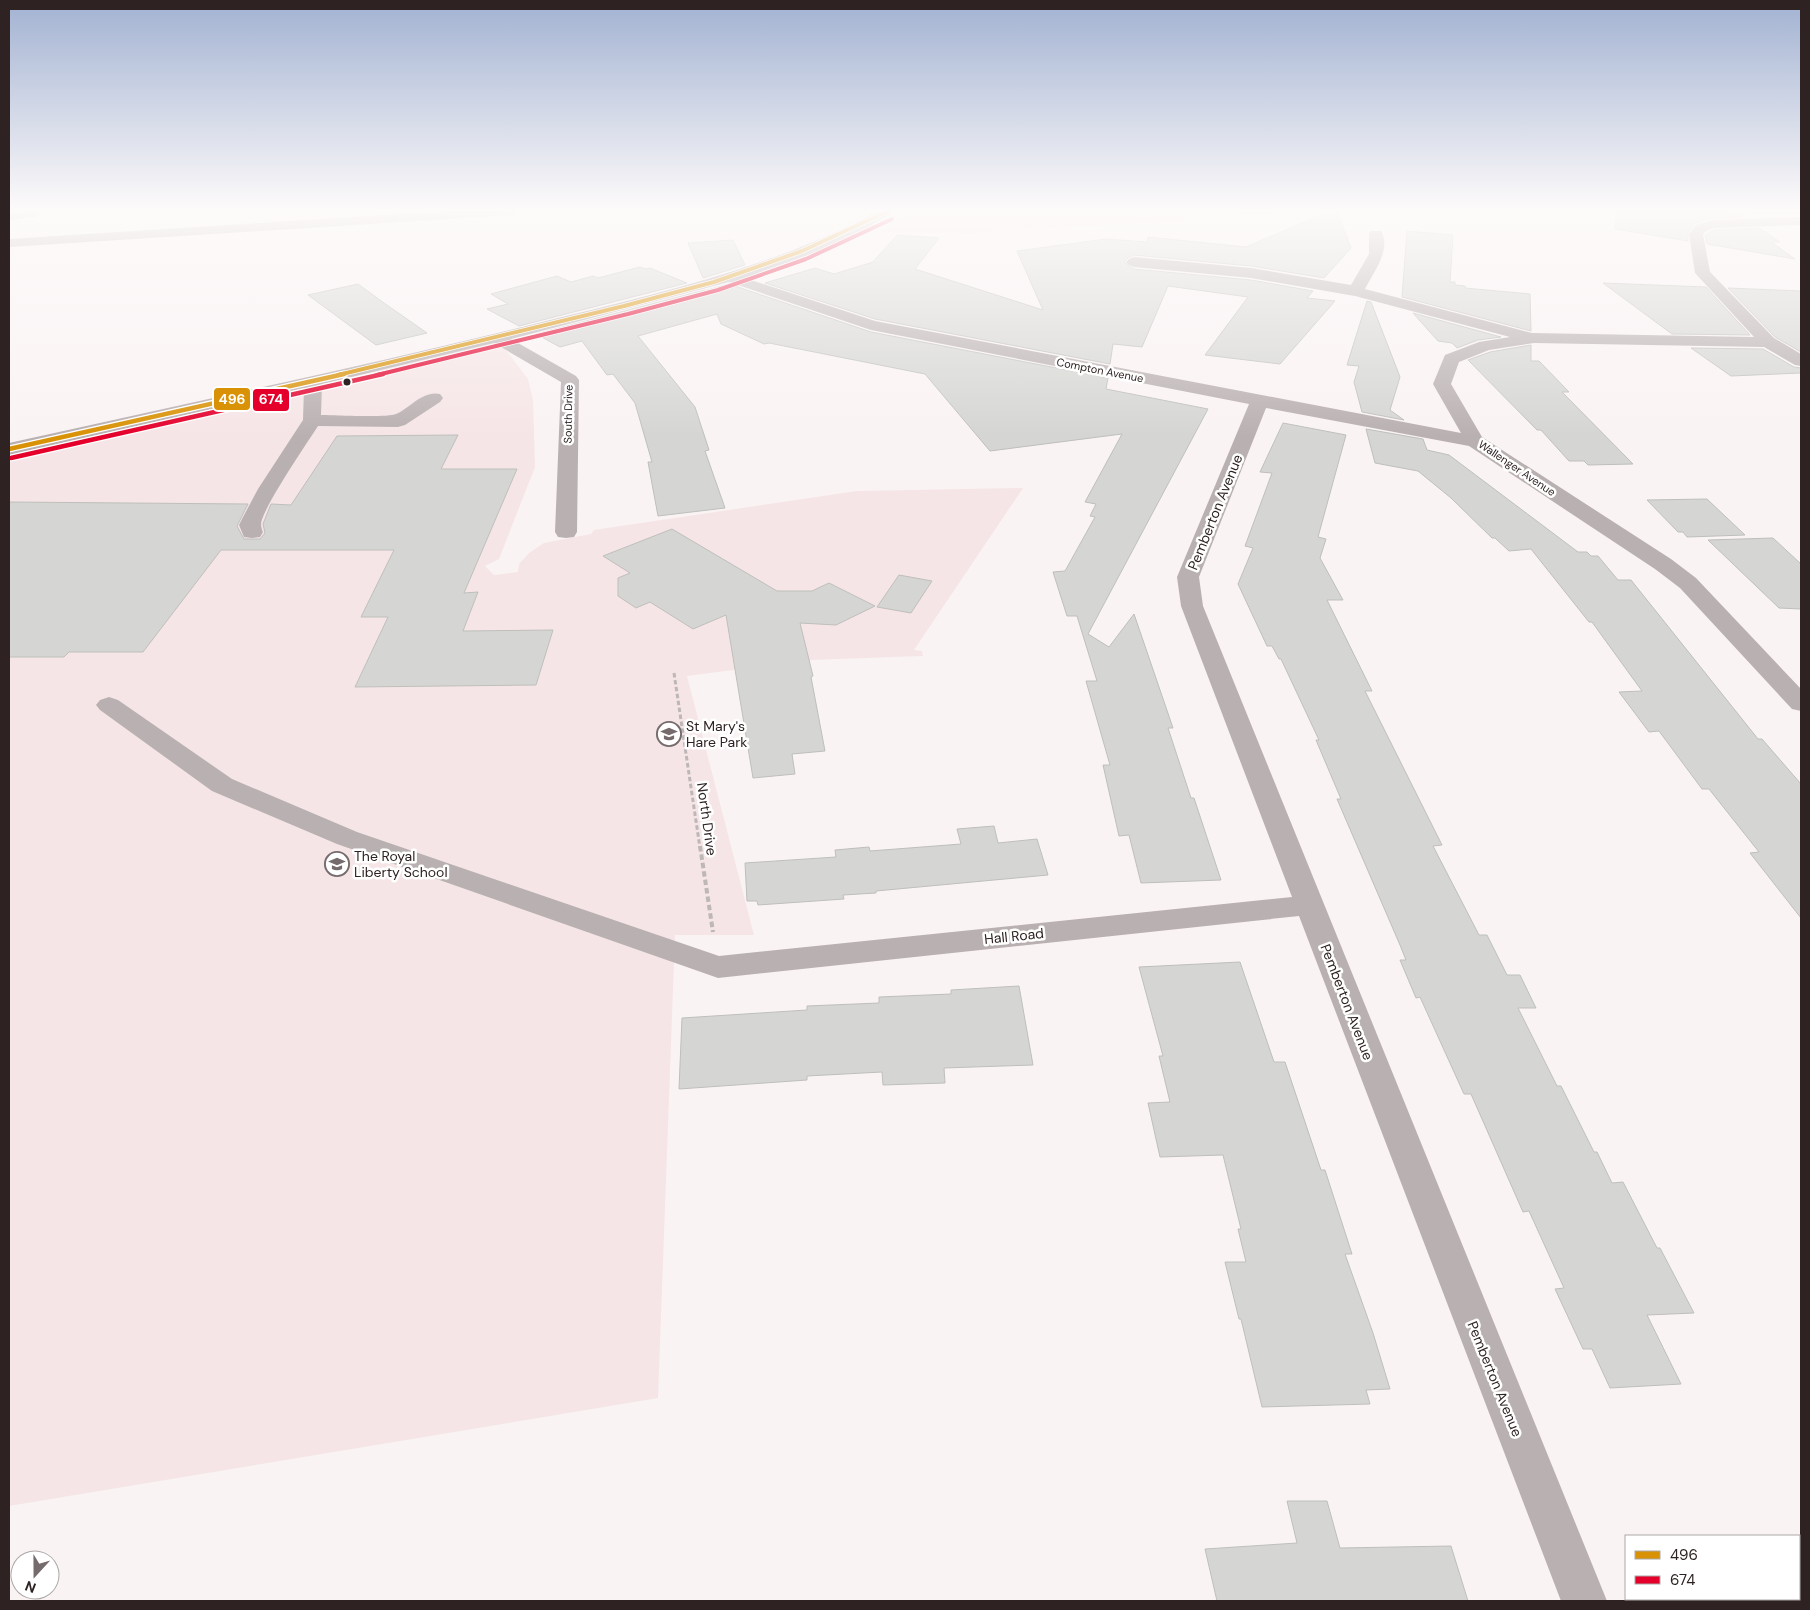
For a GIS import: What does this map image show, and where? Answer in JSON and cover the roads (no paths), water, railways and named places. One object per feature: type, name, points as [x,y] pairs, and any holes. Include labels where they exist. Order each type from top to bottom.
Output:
[{"type":"street","points":[[9,449],[497,338],[699,286]]},
{"type":"street","name":"Compton Avenue","points":[[755,286],[871,325],[1475,441]]},
{"type":"street","points":[[1328,286],[1356,291],[1534,338]]},
{"type":"street","points":[[1356,291],[1359,286]]},
{"type":"street","points":[[1716,286],[1768,342],[1801,361]]},
{"type":"street","name":"South Drive","points":[[497,338],[570,380],[566,532]]},
{"type":"street","name":"Wallenger Avenue","points":[[1768,342],[1534,338],[1485,346],[1451,359],[1442,384],[1475,441],[1663,564],[1688,583],[1801,704]]},
{"type":"street","points":[[252,532],[250,525],[252,519],[268,489],[312,420],[313,380]]},
{"type":"street","points":[[312,420],[398,421],[434,398]]},
{"type":"street","name":"Pemberton Avenue","points":[[1260,401],[1188,576],[1192,606],[1584,1601]]},
{"type":"street","name":"Hall Road","points":[[109,705],[222,785],[347,838],[718,967],[1310,905]]},
{"type":"place","name":"St Mary's Hare Park","points":[[669,734]]},
{"type":"place","name":"The Royal Liberty School","points":[[337,864]]}]
